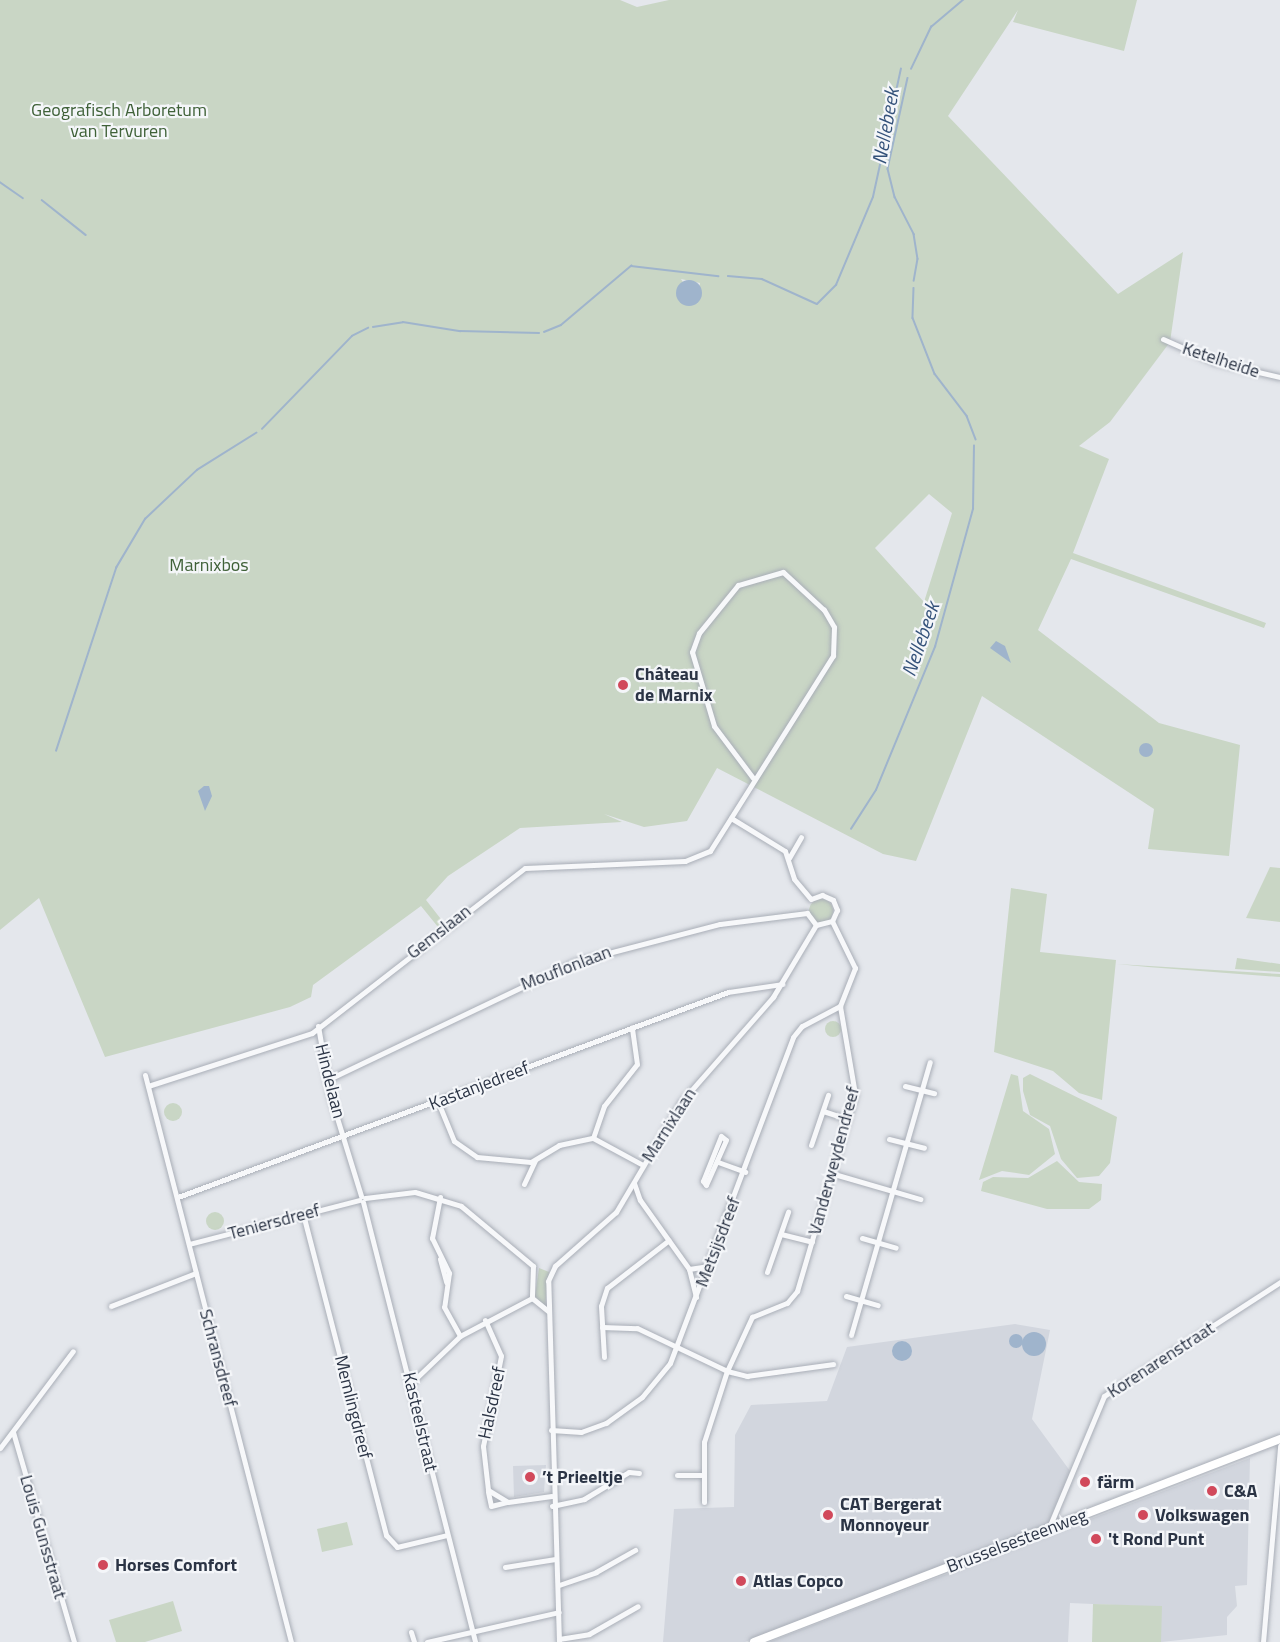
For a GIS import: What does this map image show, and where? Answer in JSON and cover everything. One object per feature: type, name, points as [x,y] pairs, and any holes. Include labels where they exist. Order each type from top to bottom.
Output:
[{"type":"main road","name":"Brusselsesteenweg","points":[[754,1642],[766,1640],[1280,1442]]},
{"type":"street","name":"Ketelheide","points":[[1163,339],[1229,366],[1280,377]]},
{"type":"street","name":"Gemslaan","points":[[148,1086],[307,1036],[525,868],[699,858],[719,841],[753,778],[828,667],[837,643],[824,610],[783,572],[738,585],[699,633],[692,652],[714,726],[753,778]]},
{"type":"street","points":[[731,818],[782,847],[789,858],[794,879],[811,899]]},
{"type":"street","points":[[789,858],[801,837]]},
{"type":"street","points":[[811,899],[822,895],[833,900],[837,910],[832,921]]},
{"type":"street","points":[[811,899],[807,912],[816,925],[832,921]]},
{"type":"street","name":"Mouflonlaan","points":[[327,1080],[368,1056],[574,962],[720,924],[807,912]]},
{"type":"street","points":[[832,921],[855,968],[840,1006]]},
{"type":"street","name":"Marnixlaan","points":[[559,1641],[559,1585],[552,1506],[549,1281],[555,1266],[610,1220],[626,1197],[681,1102],[782,984],[816,925]]},
{"type":"street","name":"Kastanjedreef","points":[[178,1197],[728,992],[782,984]]},
{"type":"street","name":"Vanderweydendreef","points":[[704,1502],[701,1474],[704,1442],[727,1371],[752,1317],[787,1302],[797,1291],[834,1174],[856,1082],[840,1006]]},
{"type":"street","name":"Metsijsdreef","points":[[552,1430],[587,1431],[623,1412],[655,1383],[680,1348],[696,1299],[797,1030],[840,1006]]},
{"type":"street","name":"Hindelaan","points":[[318,1026],[327,1080],[344,1135]]},
{"type":"street","points":[[593,1138],[604,1106],[637,1065],[632,1027]]},
{"type":"street","points":[[852,1335],[930,1062]]},
{"type":"street","name":"Schransdreef","points":[[145,1075],[291,1642]]},
{"type":"street","points":[[905,1086],[934,1093]]},
{"type":"street","points":[[811,1145],[828,1095]]},
{"type":"street","points":[[438,1102],[462,1150],[499,1160],[535,1160],[571,1140],[593,1138],[643,1165]]},
{"type":"street","points":[[823,1111],[848,1119]]},
{"type":"street","name":"Kasteelstraat","points":[[344,1135],[410,1384],[474,1642]]},
{"type":"street","points":[[721,1136],[726,1140],[718,1162],[709,1184],[703,1184],[721,1136]]},
{"type":"street","points":[[889,1138],[924,1148]]},
{"type":"street","points":[[524,1184],[535,1160]]},
{"type":"street","points":[[718,1162],[745,1172]]},
{"type":"street","points":[[834,1174],[921,1199]]},
{"type":"street","points":[[634,1182],[640,1200],[689,1269],[696,1299]]},
{"type":"street","name":"Teniersdreef","points":[[189,1244],[398,1191],[440,1197],[461,1206],[522,1257],[535,1273],[532,1298]]},
{"type":"street","points":[[440,1197],[432,1238],[446,1282],[444,1308],[460,1336]]},
{"type":"street","points":[[626,1197],[640,1200]]},
{"type":"street","points":[[767,1272],[788,1212]]},
{"type":"street","name":"Memlingdreef","points":[[303,1214],[386,1534],[396,1547],[447,1535]]},
{"type":"street","points":[[781,1234],[812,1242]]},
{"type":"street","points":[[862,1238],[896,1248]]},
{"type":"street","points":[[604,1357],[600,1306],[607,1288],[669,1240]]},
{"type":"street","points":[[689,1269],[709,1266]]},
{"type":"street","points":[[111,1306],[196,1274]]},
{"type":"street","name":"Korenarenstraat","points":[[1048,1530],[1104,1396],[1280,1282]]},
{"type":"street","points":[[846,1296],[878,1305]]},
{"type":"street","points":[[410,1384],[460,1336],[484,1320],[532,1298],[548,1311]]},
{"type":"street","name":"Halsdreef","points":[[484,1320],[501,1356],[483,1446],[488,1490],[508,1502],[552,1496]]},
{"type":"street","points":[[602,1327],[636,1329],[727,1371],[747,1377],[833,1364]]},
{"type":"street","points":[[0,1448],[73,1351]]},
{"type":"street","name":"Louis Gunsstraat","points":[[13,1432],[74,1642]]},
{"type":"street","points":[[1263,1642],[1280,1442]]},
{"type":"street","points":[[552,1506],[584,1499],[629,1472],[639,1473]]},
{"type":"street","points":[[677,1475],[701,1474]]},
{"type":"street","points":[[559,1585],[596,1572],[635,1550]]},
{"type":"street","points":[[505,1567],[555,1559]]},
{"type":"street","points":[[559,1641],[589,1634],[638,1605]]},
{"type":"street","points":[[427,1642],[559,1612]]},
{"type":"street","points":[[411,1632],[414,1642]]},
{"type":"shaded area","points":[[1015,1324],[1050,1330],[1032,1419],[1073,1475],[1049,1523],[745,1642],[663,1642],[674,1509],[734,1507],[735,1435],[751,1405],[827,1401],[847,1347]]},
{"type":"shaded area","points":[[1250,1458],[1247,1585],[1235,1586],[1237,1606],[1227,1617],[1227,1635],[1161,1642],[1161,1607],[1070,1603],[1068,1642],[769,1642]]},
{"type":"shaded area","name":"’t Prieeltje","points":[[546,1465],[544,1492],[514,1497],[513,1466]]},
{"type":"green space","name":"Marnixbos","points":[[0,0],[620,0],[637,7],[669,0],[1137,0],[1124,51],[1013,22],[1018,10],[948,116],[1118,294],[1183,252],[1170,342],[1110,422],[1079,446],[1109,459],[1073,553],[1266,623],[1264,628],[1071,559],[1038,630],[1159,723],[1240,745],[1229,856],[1148,849],[1154,809],[982,696],[916,861],[883,854],[717,768],[687,821],[644,827],[604,814],[622,822],[520,828],[448,876],[426,900],[444,923],[438,927],[421,906],[313,985],[311,997],[290,1007],[105,1057],[39,898],[0,930]],"holes":[[[681,279],[700,283],[697,304]],[[929,494],[952,513],[924,602],[875,548]]]},
{"type":"green space","points":[[1270,867],[1280,868],[1280,922],[1246,918]]},
{"type":"green space","points":[[1011,888],[1047,894],[1040,952],[1116,960],[1102,1100],[1079,1093],[1053,1071],[994,1052]]},
{"type":"green space","points":[[821,899],[826,900],[832,906],[832,916],[826,922],[821,923],[816,922],[810,916],[809,911],[810,906],[816,900]]},
{"type":"green space","points":[[1237,958],[1280,964],[1280,972],[1235,969]]},
{"type":"green space","points":[[1117,964],[1280,974],[1280,977],[1148,967]]},
{"type":"green space","points":[[830,1021],[836,1021],[841,1029],[839,1035],[830,1037],[825,1032],[825,1026]]},
{"type":"green space","points":[[1011,1074],[1018,1076],[1023,1111],[1049,1129],[1055,1154],[1029,1175],[1002,1171],[979,1180]]},
{"type":"green space","points":[[1030,1074],[1117,1117],[1110,1163],[1099,1176],[1077,1178],[1061,1159],[1050,1126],[1030,1115],[1023,1091],[1023,1078]]},
{"type":"green space","points":[[173,1103],[179,1106],[182,1112],[179,1118],[173,1121],[167,1118],[164,1112],[167,1106]]},
{"type":"green space","points":[[1057,1161],[1079,1182],[1102,1184],[1101,1200],[1089,1209],[1047,1209],[981,1191],[983,1182],[993,1177],[1028,1178]]},
{"type":"green space","points":[[215,1212],[221,1215],[224,1221],[221,1227],[215,1230],[209,1227],[206,1221],[209,1215]]},
{"type":"green space","points":[[539,1268],[549,1272],[545,1307],[535,1296]]},
{"type":"green space","points":[[347,1522],[353,1545],[322,1552],[317,1529]]},
{"type":"green space","points":[[173,1601],[182,1631],[145,1642],[116,1642],[109,1620]]},
{"type":"green space","points":[[1093,1604],[1162,1606],[1161,1642],[1092,1642]]},
{"type":"water","points":[[689,280],[698,284],[702,293],[698,302],[689,306],[680,302],[676,293],[680,284]]},
{"type":"water","points":[[996,641],[1005,646],[1011,663],[990,648]]},
{"type":"water","points":[[1146,743],[1151,745],[1153,750],[1151,755],[1146,757],[1141,755],[1139,750],[1141,745]]},
{"type":"water","points":[[204,786],[209,786],[212,796],[205,811],[198,791]]},
{"type":"water","points":[[1034,1332],[1043,1335],[1046,1344],[1043,1353],[1034,1356],[1025,1353],[1022,1344],[1025,1335]]},
{"type":"water","points":[[1016,1334],[1021,1336],[1023,1341],[1021,1346],[1016,1348],[1011,1346],[1009,1341],[1011,1336]]},
{"type":"water","points":[[902,1341],[909,1344],[912,1351],[909,1358],[902,1361],[895,1358],[892,1351],[895,1344]]},
{"type":"waterway","name":"Nellebeek","points":[[911,69],[931,27],[963,0]]},
{"type":"waterway","points":[[728,276],[762,279],[817,304],[836,285],[873,197],[901,69]]},
{"type":"waterway","name":"Nellebeek","points":[[908,78],[888,169],[895,197],[914,234],[918,259],[914,281]]},
{"type":"waterway","points":[[0,182],[23,198]]},
{"type":"waterway","points":[[42,200],[86,235]]},
{"type":"waterway","points":[[544,332],[561,325],[631,266],[718,276]]},
{"type":"waterway","name":"Nellebeek","points":[[914,288],[913,318],[935,374],[967,416],[976,439]]},
{"type":"waterway","points":[[373,327],[403,322],[460,331],[539,333]]},
{"type":"waterway","points":[[262,429],[352,336],[368,328]]},
{"type":"waterway","points":[[56,751],[116,568],[145,519],[197,470],[256,433]]},
{"type":"waterway","name":"Nellebeek","points":[[851,829],[876,790],[935,647],[973,509],[974,446]]},
{"type":"place","name":"Château de Marnix","points":[[623,685]]},
{"type":"place","name":"’t Prieeltje","points":[[530,1477]]},
{"type":"place","name":"färm","points":[[1085,1482]]},
{"type":"place","name":"C&A","points":[[1212,1491]]},
{"type":"place","name":"CAT Bergerat Monnoyeur","points":[[828,1515]]},
{"type":"place","name":"Volkswagen","points":[[1143,1515]]},
{"type":"place","name":"'t Rond Punt","points":[[1096,1539]]},
{"type":"place","name":"Horses Comfort","points":[[103,1565]]},
{"type":"place","name":"Atlas Copco","points":[[741,1581]]},
{"type":"park label","name":"Geografisch Arboretum van Tervuren","points":[[119,121]]}]
